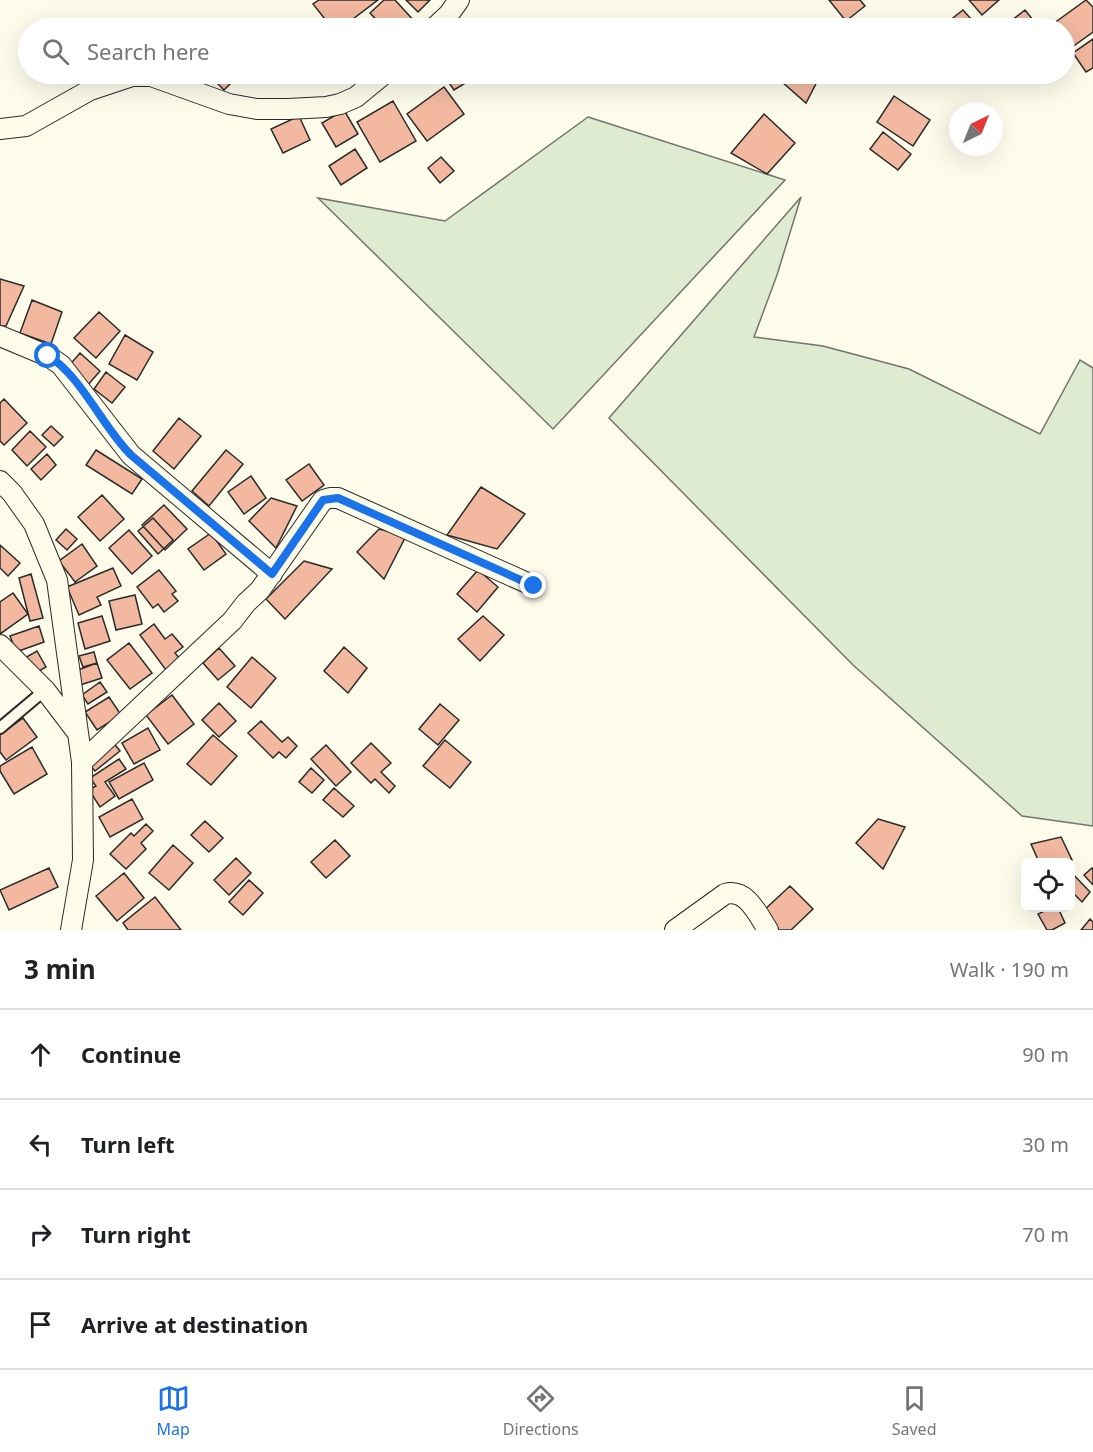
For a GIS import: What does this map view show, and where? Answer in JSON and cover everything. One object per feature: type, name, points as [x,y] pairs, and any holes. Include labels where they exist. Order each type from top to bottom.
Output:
[{"type":"street","points":[[445,18],[459,0]]},
{"type":"street","points":[[0,129],[26,126],[90,90],[108,84]]},
{"type":"street","points":[[173,84],[229,104],[257,109],[326,107],[340,104],[356,97],[372,84]]},
{"type":"street","points":[[0,336],[55,360],[67,372],[117,441],[131,455],[272,574]]},
{"type":"street","points":[[0,481],[12,493],[34,524],[57,580],[82,762],[83,860],[71,930]]},
{"type":"street","points":[[82,762],[232,621],[272,574],[323,500],[338,498],[534,586]]},
{"type":"street","points":[[0,645],[45,690],[79,734]]},
{"type":"street","points":[[675,930],[725,894],[732,892],[744,897],[768,930]]},
{"type":"lane","points":[[0,728],[45,690]]},
{"type":"green space","points":[[588,117],[785,180],[553,429],[318,198],[445,221]]},
{"type":"green space","points":[[801,197],[777,275],[754,337],[823,346],[909,369],[1040,434],[1080,360],[1093,368],[1093,826],[1022,816],[853,665],[609,418]]},
{"type":"building","points":[[319,0],[378,0],[354,18],[324,18],[313,4]]},
{"type":"building","points":[[384,0],[395,0],[411,18],[375,18],[370,13]]},
{"type":"building","points":[[406,0],[430,0],[418,12]]},
{"type":"building","points":[[829,0],[860,0],[865,6],[850,18],[844,18]]},
{"type":"building","points":[[969,0],[999,0],[982,15]]},
{"type":"building","points":[[1086,0],[1093,7],[1093,32],[1075,45],[1075,18],[1061,18]]},
{"type":"building","points":[[963,10],[970,18],[953,18]]},
{"type":"building","points":[[1025,10],[1032,18],[1015,18]]},
{"type":"building","points":[[1093,39],[1093,68],[1086,72],[1075,56],[1075,52]]},
{"type":"building","points":[[218,84],[230,84],[224,90]]},
{"type":"building","points":[[450,84],[464,84],[454,90]]},
{"type":"building","points":[[784,84],[816,84],[806,103]]},
{"type":"building","points":[[444,87],[464,114],[427,141],[407,114]]},
{"type":"building","points":[[894,96],[930,120],[913,146],[877,122]]},
{"type":"building","points":[[393,101],[416,141],[380,162],[357,122]]},
{"type":"building","points":[[344,110],[358,134],[336,147],[322,123]]},
{"type":"building","points":[[764,114],[795,143],[767,174],[731,153]]},
{"type":"building","points":[[299,116],[310,140],[283,153],[271,129]]},
{"type":"building","points":[[883,132],[911,154],[898,170],[870,149]]},
{"type":"building","points":[[355,149],[367,168],[341,185],[329,166]]},
{"type":"building","points":[[441,157],[454,171],[440,183],[428,168]]},
{"type":"building","points":[[0,279],[24,286],[6,326],[0,326]]},
{"type":"building","points":[[32,300],[62,312],[51,344],[20,333]]},
{"type":"building","points":[[99,312],[120,331],[96,358],[74,338]]},
{"type":"building","points":[[125,335],[153,352],[137,380],[109,364]]},
{"type":"building","points":[[80,353],[100,371],[87,386],[67,368]]},
{"type":"building","points":[[106,372],[125,387],[112,403],[94,389]]},
{"type":"building","points":[[4,399],[27,423],[4,445],[0,441],[0,403]]},
{"type":"building","points":[[179,418],[201,436],[174,469],[153,451]]},
{"type":"building","points":[[51,426],[63,437],[54,446],[42,435]]},
{"type":"building","points":[[30,431],[46,447],[27,466],[12,450]]},
{"type":"building","points":[[96,450],[142,479],[132,494],[86,465]]},
{"type":"building","points":[[226,450],[243,464],[209,506],[192,491]]},
{"type":"building","points":[[47,454],[56,465],[41,480],[31,469]]},
{"type":"building","points":[[309,464],[324,485],[302,501],[286,480]]},
{"type":"building","points":[[251,476],[266,498],[244,514],[228,492]]},
{"type":"building","points":[[481,487],[525,514],[497,549],[447,535]]},
{"type":"building","points":[[102,495],[124,519],[100,541],[78,517]]},
{"type":"building","points":[[271,498],[297,506],[276,548],[249,521]]},
{"type":"building","points":[[164,505],[187,529],[165,550],[142,525]]},
{"type":"building","points":[[153,518],[173,540],[158,554],[138,531]]},
{"type":"building","points":[[66,529],[77,539],[67,550],[56,540]]},
{"type":"building","points":[[379,529],[406,536],[384,579],[357,552]]},
{"type":"building","points":[[129,530],[152,556],[132,574],[109,548]]},
{"type":"building","points":[[211,533],[226,554],[204,570],[188,549]]},
{"type":"building","points":[[82,544],[97,566],[75,582],[59,561]]},
{"type":"building","points":[[0,545],[20,563],[8,576],[0,568]]},
{"type":"building","points":[[304,561],[332,569],[285,619],[266,599]]},
{"type":"building","points":[[113,568],[121,586],[97,597],[101,605],[79,615],[67,587]]},
{"type":"building","points":[[159,570],[176,591],[172,594],[178,601],[164,612],[158,604],[153,608],[137,587]]},
{"type":"building","points":[[478,570],[498,587],[477,612],[457,594]]},
{"type":"building","points":[[31,574],[43,618],[30,621],[19,578]]},
{"type":"building","points":[[13,593],[28,614],[0,634],[0,602]]},
{"type":"building","points":[[135,595],[142,624],[116,630],[109,601]]},
{"type":"building","points":[[102,616],[110,641],[85,649],[78,623]]},
{"type":"building","points":[[483,616],[504,635],[480,661],[458,639]]},
{"type":"building","points":[[154,624],[165,639],[172,634],[183,647],[175,653],[180,659],[166,670],[140,635]]},
{"type":"building","points":[[39,626],[44,642],[16,652],[10,636]]},
{"type":"building","points":[[129,643],[152,673],[130,689],[107,660]]},
{"type":"building","points":[[344,647],[367,668],[348,693],[324,671]]},
{"type":"building","points":[[219,648],[235,666],[218,680],[203,663]]},
{"type":"building","points":[[37,651],[46,667],[32,675],[23,659]]},
{"type":"building","points":[[94,652],[97,663],[83,667],[79,656]]},
{"type":"building","points":[[252,657],[276,678],[251,708],[227,687]]},
{"type":"building","points":[[97,663],[102,678],[80,685],[75,671]]},
{"type":"building","points":[[100,682],[107,692],[88,704],[82,695]]},
{"type":"building","points":[[172,695],[194,724],[168,744],[146,715]]},
{"type":"building","points":[[109,697],[121,715],[97,730],[85,712]]},
{"type":"building","points":[[219,703],[236,721],[219,737],[202,720]]},
{"type":"building","points":[[440,704],[459,720],[438,745],[419,729]]},
{"type":"building","points":[[23,718],[37,737],[6,760],[0,752],[0,735]]},
{"type":"building","points":[[261,721],[282,742],[288,737],[297,746],[286,758],[279,752],[273,758],[248,733]]},
{"type":"building","points":[[148,728],[160,750],[134,764],[122,743]]},
{"type":"building","points":[[213,735],[237,756],[211,785],[187,764]]},
{"type":"building","points":[[445,740],[471,762],[450,788],[423,766]]},
{"type":"building","points":[[112,741],[120,751],[95,771],[86,761]]},
{"type":"building","points":[[371,743],[391,763],[381,772],[395,786],[389,793],[375,779],[371,783],[351,763]]},
{"type":"building","points":[[326,745],[351,772],[336,786],[311,759]]},
{"type":"building","points":[[32,747],[47,774],[14,794],[0,771],[0,766]]},
{"type":"building","points":[[119,759],[126,769],[105,782],[115,796],[100,807],[89,790],[96,786],[90,778]]},
{"type":"building","points":[[144,763],[153,780],[119,799],[109,782]]},
{"type":"building","points":[[311,768],[324,780],[312,793],[299,782]]},
{"type":"building","points":[[334,788],[354,806],[343,817],[323,800]]},
{"type":"building","points":[[132,799],[143,819],[110,837],[99,817]]},
{"type":"building","points":[[878,819],[905,827],[883,869],[856,843]]},
{"type":"building","points":[[205,821],[223,838],[209,852],[191,835]]},
{"type":"building","points":[[146,824],[153,831],[141,843],[146,849],[126,869],[110,854],[131,833],[134,836]]},
{"type":"building","points":[[1061,837],[1071,858],[1037,858],[1031,844]]},
{"type":"building","points":[[335,840],[350,856],[326,878],[311,862]]},
{"type":"building","points":[[173,845],[193,863],[169,890],[149,873]]},
{"type":"building","points":[[236,858],[251,873],[229,895],[214,880]]},
{"type":"building","points":[[49,868],[58,887],[9,910],[0,890]]},
{"type":"building","points":[[1092,868],[1093,870],[1093,885],[1084,875]]},
{"type":"building","points":[[124,873],[144,898],[117,921],[96,896]]},
{"type":"building","points":[[1075,876],[1090,892],[1082,902],[1075,895]]},
{"type":"building","points":[[249,880],[263,893],[243,915],[229,902]]},
{"type":"building","points":[[790,886],[813,909],[791,930],[779,930],[762,912]]},
{"type":"building","points":[[155,897],[181,930],[128,930],[123,923]]},
{"type":"building","points":[[1060,912],[1065,923],[1052,930],[1047,930],[1038,914]]},
{"type":"building","points":[[1090,919],[1093,922],[1093,930],[1081,930]]},
{"type":"route","points":[[48,356],[67,372],[123,448],[272,574],[323,500],[338,498],[534,586]]}]
